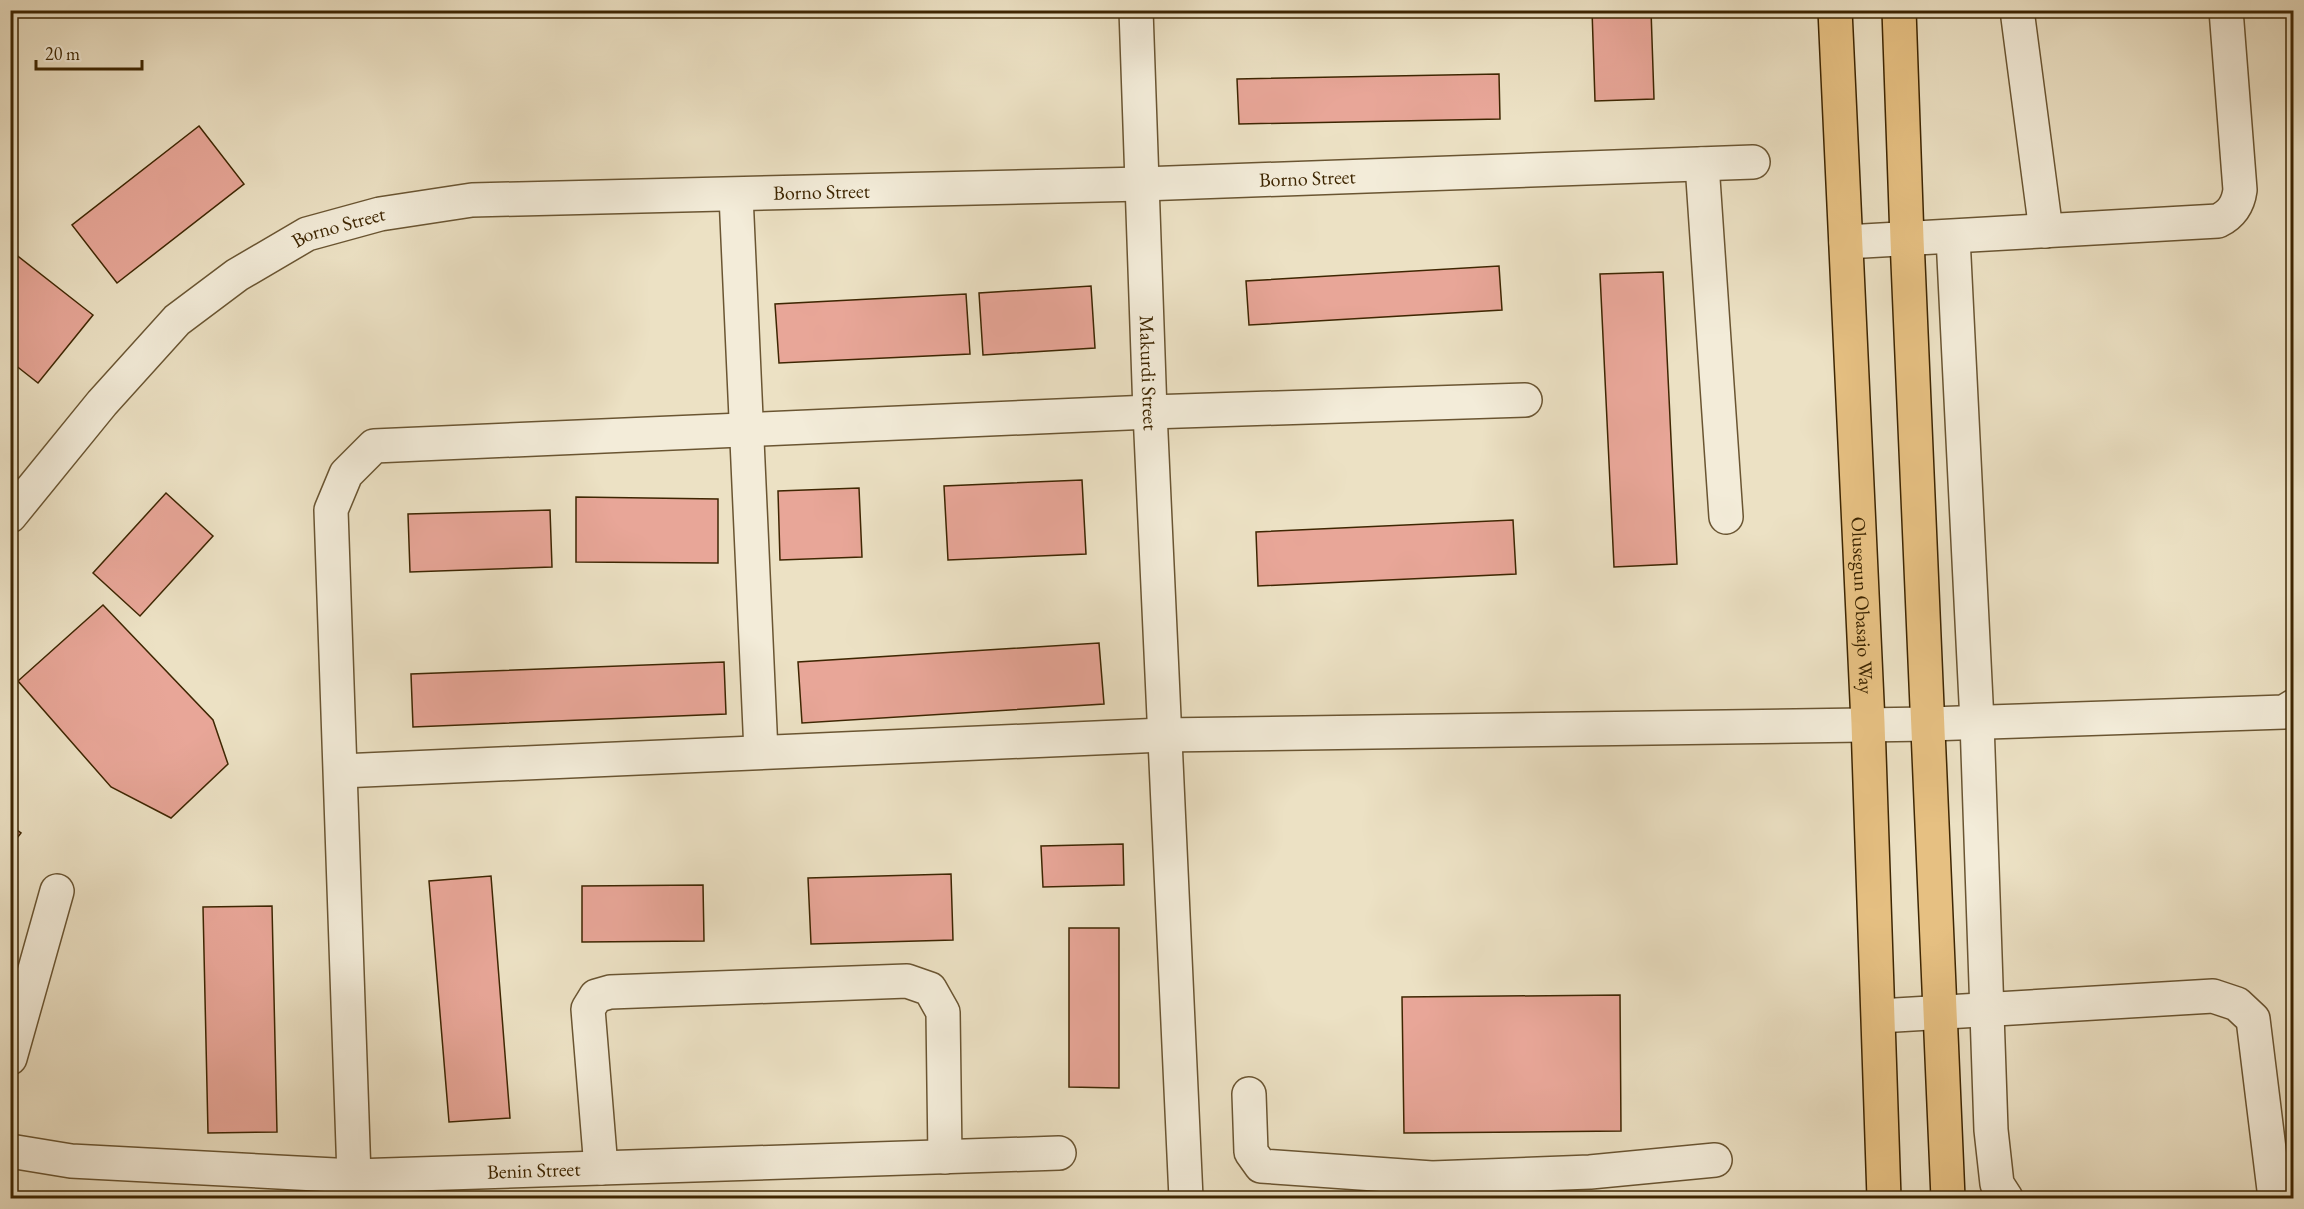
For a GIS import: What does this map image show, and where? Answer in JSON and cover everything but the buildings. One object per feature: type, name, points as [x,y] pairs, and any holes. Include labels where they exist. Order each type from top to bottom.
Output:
[{"type":"main road","name":"Olusegun Obasajo Way","points":[[1835,10],[1868,723],[1884,1198]]},
{"type":"main road","points":[[1899,10],[1906,239],[1948,1198]]},
{"type":"street","name":"Makurdi Street","points":[[1136,10],[1163,735],[1186,1198]]},
{"type":"street","points":[[2017,10],[2046,231]]},
{"type":"street","points":[[1846,242],[2218,220],[2229,215],[2239,199],[2240,190],[2226,10]]},
{"type":"street","name":"Borno Street","points":[[10,516],[102,403],[177,320],[237,275],[307,234],[380,214],[472,200],[1142,184],[1753,162]]},
{"type":"street","points":[[1702,164],[1726,518]]},
{"type":"street","points":[[736,195],[761,752]]},
{"type":"street","points":[[1953,237],[1977,722],[1993,1151],[1997,1184],[2006,1198]]},
{"type":"street","points":[[354,1176],[331,510],[346,474],[374,446],[747,428],[1525,400]]},
{"type":"street","points":[[341,771],[1163,735],[1868,723],[1929,724],[2283,712],[2294,706]]},
{"type":"street","points":[[10,1058],[57,891]]},
{"type":"street","points":[[601,1168],[588,1010],[596,996],[610,992],[907,981],[930,989],[944,1012],[945,1157]]},
{"type":"street","points":[[1879,1016],[2213,996],[2237,1004],[2253,1019],[2275,1198]]},
{"type":"street","points":[[1249,1094],[1251,1152],[1261,1166],[1433,1188],[1715,1160]]},
{"type":"street","name":"Benin Street","points":[[10,1151],[71,1161],[354,1176],[1059,1153]]}]
